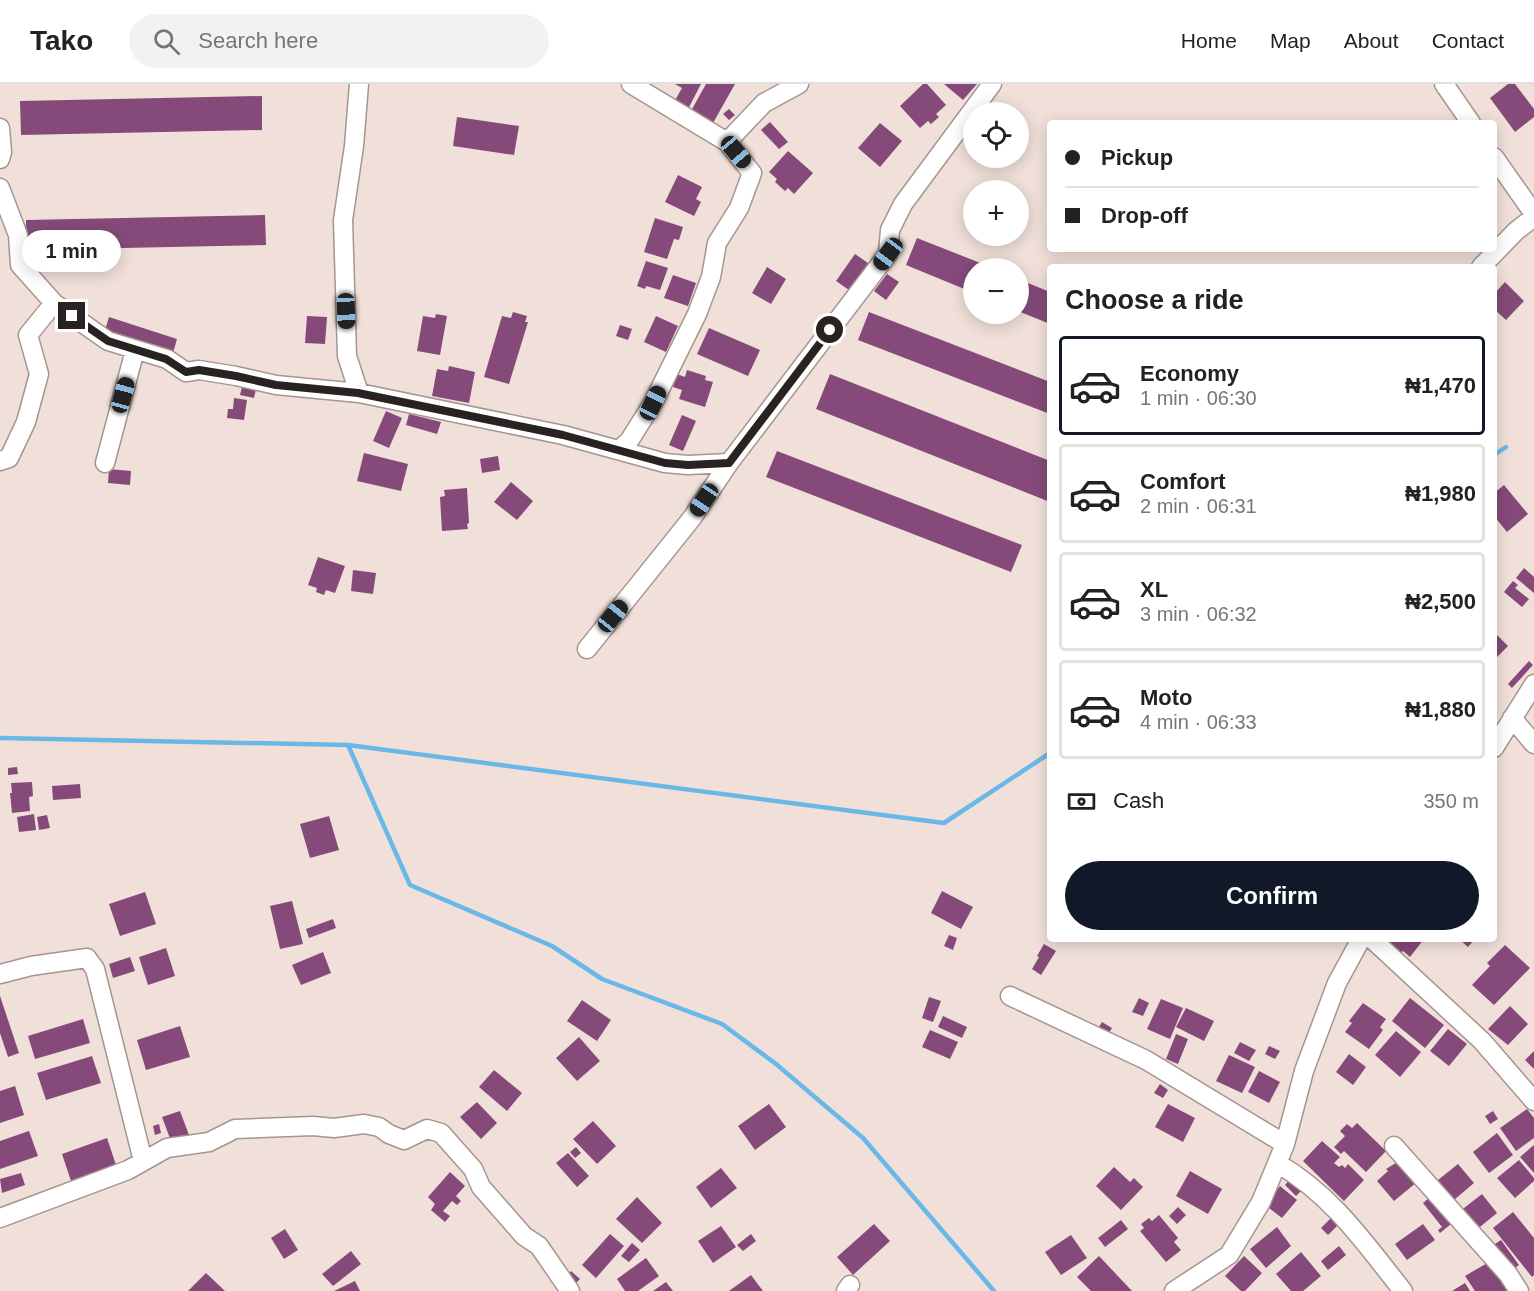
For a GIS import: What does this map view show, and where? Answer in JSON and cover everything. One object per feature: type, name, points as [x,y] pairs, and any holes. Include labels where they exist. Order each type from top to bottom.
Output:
[{"type":"street","points":[[358,393],[347,356],[344,220],[354,146],[359,84]]},
{"type":"street","points":[[619,450],[629,441],[653,403],[697,314],[711,277],[717,243],[739,208],[752,173],[727,142],[632,84]]},
{"type":"street","points":[[727,142],[764,103],[799,84]]},
{"type":"street","points":[[587,649],[692,518],[729,463],[888,254],[890,230],[903,204],[992,84]]},
{"type":"street","points":[[1450,86],[1469,120]]},
{"type":"street","points":[[0,128],[2,152],[0,159]]},
{"type":"street","points":[[1497,161],[1534,216],[1497,251]]},
{"type":"street","points":[[0,188],[18,235],[20,265],[54,303],[108,341],[166,359],[186,372],[199,370],[276,385],[358,393],[499,421],[665,463],[688,465],[729,463]]},
{"type":"street","points":[[1484,264],[1496,252]]},
{"type":"street","points":[[0,461],[9,458],[26,422],[39,374],[28,335],[54,303]]},
{"type":"street","points":[[105,463],[135,350]]},
{"type":"street","points":[[1497,743],[1534,684]]},
{"type":"street","points":[[1512,718],[1534,744]]},
{"type":"street","points":[[1174,1291],[1229,1255],[1261,1202],[1285,1144],[1304,1071],[1337,983],[1359,942]]},
{"type":"street","points":[[1375,942],[1482,1041],[1534,1101]]},
{"type":"street","points":[[0,974],[31,966],[87,958],[95,969],[143,1161]]},
{"type":"street","points":[[1010,996],[1146,1060],[1285,1144]]},
{"type":"street","points":[[0,1218],[128,1170],[167,1148],[209,1142],[235,1129],[313,1126],[334,1128],[364,1124],[380,1127],[389,1134],[404,1140],[427,1130],[441,1133],[473,1169],[481,1187],[524,1236],[539,1246],[570,1291]]},
{"type":"street","points":[[1394,1146],[1508,1274],[1519,1291]]},
{"type":"street","points":[[1277,1163],[1301,1177],[1338,1210],[1403,1291]]},
{"type":"building","points":[[675,84],[701,84],[688,109],[674,102],[682,88]]},
{"type":"building","points":[[706,84],[735,84],[713,123],[691,111]]},
{"type":"building","points":[[923,84],[927,84],[946,105],[936,114],[939,117],[931,124],[928,121],[920,128],[900,106]]},
{"type":"building","points":[[944,84],[977,84],[963,100]]},
{"type":"building","points":[[1508,84],[1515,84],[1534,109],[1534,117],[1515,132],[1490,98]]},
{"type":"building","points":[[262,96],[262,130],[21,135],[20,101]]},
{"type":"building","points":[[729,109],[735,115],[729,120],[723,114]]},
{"type":"building","points":[[457,117],[519,126],[514,155],[453,146]]},
{"type":"building","points":[[770,122],[788,142],[779,149],[761,130]]},
{"type":"building","points":[[880,123],[902,141],[880,167],[858,148]]},
{"type":"building","points":[[788,151],[813,173],[794,194],[788,188],[785,191],[775,182],[777,179],[769,172]]},
{"type":"building","points":[[678,175],[702,187],[696,199],[701,202],[694,216],[665,202]]},
{"type":"building","points":[[265,215],[266,245],[26,250],[26,220]]},
{"type":"building","points":[[655,218],[683,227],[679,240],[674,239],[667,259],[644,252]]},
{"type":"building","points":[[917,238],[968,258],[963,258],[963,288],[906,265]]},
{"type":"building","points":[[855,254],[868,263],[849,290],[836,281]]},
{"type":"building","points":[[646,261],[668,268],[660,290],[637,286]]},
{"type":"building","points":[[767,267],[786,279],[771,304],[752,293]]},
{"type":"building","points":[[887,274],[899,282],[886,300],[874,291]]},
{"type":"building","points":[[673,275],[696,283],[688,306],[664,298]]},
{"type":"building","points":[[1505,282],[1524,301],[1506,320],[1497,312],[1497,291]]},
{"type":"building","points":[[1029,283],[1047,291],[1047,323],[1029,315]]},
{"type":"building","points":[[513,312],[527,316],[525,322],[528,322],[509,384],[484,377],[502,316],[511,318]]},
{"type":"building","points":[[869,312],[1047,381],[1047,413],[858,340]]},
{"type":"building","points":[[436,314],[447,316],[440,355],[417,351],[423,316],[435,318]]},
{"type":"building","points":[[307,316],[327,317],[325,344],[305,343]]},
{"type":"building","points":[[656,316],[678,326],[666,352],[644,342]]},
{"type":"building","points":[[109,317],[177,339],[173,353],[105,330]]},
{"type":"building","points":[[620,325],[632,329],[628,340],[616,336]]},
{"type":"building","points":[[709,328],[760,350],[748,376],[697,354]]},
{"type":"building","points":[[449,366],[475,372],[469,403],[432,396],[437,369],[448,371]]},
{"type":"building","points":[[687,370],[706,376],[705,380],[713,382],[705,407],[679,399],[682,390],[673,387],[677,374],[685,377]]},
{"type":"building","points":[[830,374],[1047,460],[1047,501],[816,409]]},
{"type":"building","points":[[242,387],[256,389],[254,398],[240,395]]},
{"type":"building","points":[[234,398],[247,400],[244,420],[227,418],[228,409],[233,409]]},
{"type":"building","points":[[386,411],[402,418],[389,448],[373,441]]},
{"type":"building","points":[[409,414],[441,422],[437,434],[406,425]]},
{"type":"building","points":[[682,415],[696,421],[683,451],[669,445]]},
{"type":"building","points":[[777,451],[1022,545],[1011,572],[766,477]]},
{"type":"building","points":[[364,453],[408,464],[401,491],[357,481]]},
{"type":"building","points":[[498,456],[500,470],[482,473],[480,459]]},
{"type":"building","points":[[109,469],[131,471],[130,485],[108,483]]},
{"type":"building","points":[[511,482],[533,501],[517,520],[494,502]]},
{"type":"building","points":[[1504,485],[1528,514],[1507,532],[1497,520],[1497,491]]},
{"type":"building","points":[[467,488],[468,529],[442,531],[440,497],[445,496],[444,490]]},
{"type":"building","points":[[318,557],[345,566],[335,593],[326,590],[324,595],[316,592],[317,588],[308,585]]},
{"type":"building","points":[[1524,568],[1534,577],[1534,593],[1516,578]]},
{"type":"building","points":[[353,570],[376,573],[373,594],[351,591]]},
{"type":"building","points":[[1513,581],[1518,585],[1515,588],[1529,599],[1522,607],[1504,592]]},
{"type":"building","points":[[1497,635],[1508,646],[1497,657]]},
{"type":"building","points":[[1529,661],[1533,665],[1512,688],[1508,684]]},
{"type":"building","points":[[17,767],[18,774],[8,775],[8,768]]},
{"type":"building","points":[[32,782],[33,796],[29,797],[30,811],[12,813],[11,783]]},
{"type":"building","points":[[80,784],[81,798],[53,800],[52,786]]},
{"type":"building","points":[[34,814],[36,830],[19,832],[17,817]]},
{"type":"building","points":[[47,815],[50,828],[39,830],[37,817]]},
{"type":"building","points":[[329,816],[339,850],[310,858],[300,824]]},
{"type":"building","points":[[942,891],[973,907],[961,929],[931,913]]},
{"type":"building","points":[[145,892],[156,924],[120,936],[109,904]]},
{"type":"building","points":[[292,901],[303,944],[280,949],[270,906]]},
{"type":"building","points":[[333,919],[336,928],[309,938],[306,929]]},
{"type":"building","points":[[949,935],[957,938],[953,950],[944,946]]},
{"type":"building","points":[[1390,942],[1422,942],[1410,957],[1388,944]]},
{"type":"building","points":[[1462,942],[1472,942],[1468,947]]},
{"type":"building","points":[[1044,944],[1056,951],[1041,975],[1032,969]]},
{"type":"building","points":[[1505,945],[1530,968],[1494,1005],[1472,985],[1490,966],[1487,963]]},
{"type":"building","points":[[166,948],[175,976],[148,985],[139,957]]},
{"type":"building","points":[[323,952],[331,973],[301,985],[292,965]]},
{"type":"building","points":[[130,957],[135,971],[113,978],[109,964]]},
{"type":"building","points":[[0,996],[19,1053],[8,1057],[0,1033]]},
{"type":"building","points":[[929,997],[941,1001],[933,1022],[922,1018]]},
{"type":"building","points":[[1139,998],[1149,1003],[1143,1016],[1132,1012]]},
{"type":"building","points":[[1410,998],[1444,1025],[1425,1048],[1392,1021]]},
{"type":"building","points":[[1161,999],[1183,1008],[1170,1039],[1147,1029]]},
{"type":"building","points":[[582,1000],[611,1020],[597,1041],[567,1021]]},
{"type":"building","points":[[1363,1003],[1386,1019],[1380,1027],[1383,1030],[1369,1049],[1345,1032],[1352,1023],[1349,1021]]},
{"type":"building","points":[[1510,1006],[1528,1024],[1508,1045],[1488,1029]]},
{"type":"building","points":[[1186,1008],[1214,1021],[1204,1041],[1176,1027]]},
{"type":"building","points":[[943,1016],[967,1027],[962,1038],[938,1027]]},
{"type":"building","points":[[83,1019],[90,1043],[35,1059],[28,1036]]},
{"type":"building","points":[[1102,1022],[1112,1028],[1107,1036],[1097,1030]]},
{"type":"building","points":[[180,1026],[190,1057],[146,1070],[137,1040]]},
{"type":"building","points":[[1448,1029],[1467,1044],[1449,1066],[1430,1051]]},
{"type":"building","points":[[930,1030],[958,1042],[950,1059],[922,1047]]},
{"type":"building","points":[[1396,1031],[1421,1052],[1400,1077],[1375,1055]]},
{"type":"building","points":[[1176,1034],[1188,1039],[1178,1064],[1166,1059]]},
{"type":"building","points":[[579,1037],[600,1061],[577,1081],[556,1058]]},
{"type":"building","points":[[1240,1042],[1256,1050],[1249,1061],[1234,1053]]},
{"type":"building","points":[[1269,1046],[1280,1051],[1275,1059],[1265,1054]]},
{"type":"building","points":[[1534,1051],[1534,1069],[1525,1060]]},
{"type":"building","points":[[1349,1054],[1366,1067],[1353,1085],[1336,1072]]},
{"type":"building","points":[[1229,1055],[1255,1067],[1242,1093],[1216,1081]]},
{"type":"building","points":[[92,1056],[101,1083],[46,1100],[37,1073]]},
{"type":"building","points":[[494,1070],[522,1093],[507,1111],[479,1087]]},
{"type":"building","points":[[1259,1071],[1280,1082],[1269,1103],[1248,1092]]},
{"type":"building","points":[[1160,1084],[1168,1090],[1163,1098],[1154,1093]]},
{"type":"building","points":[[15,1086],[24,1115],[0,1123],[0,1091]]},
{"type":"building","points":[[477,1102],[497,1123],[481,1139],[460,1117]]},
{"type":"building","points":[[769,1104],[786,1127],[755,1150],[738,1126]]},
{"type":"building","points":[[1168,1104],[1195,1118],[1183,1142],[1155,1127]]},
{"type":"building","points":[[1527,1109],[1534,1118],[1534,1138],[1516,1151],[1500,1128]]},
{"type":"building","points":[[180,1111],[189,1135],[171,1141],[162,1117]]},
{"type":"building","points":[[1493,1111],[1498,1119],[1490,1124],[1485,1116]]},
{"type":"building","points":[[593,1121],[616,1146],[597,1164],[573,1139]]},
{"type":"building","points":[[1357,1123],[1386,1151],[1366,1172],[1344,1151],[1341,1154],[1334,1147],[1345,1136],[1340,1131],[1347,1124],[1352,1128]]},
{"type":"building","points":[[159,1124],[161,1133],[155,1135],[153,1126]]},
{"type":"building","points":[[29,1131],[38,1156],[0,1169],[0,1141]]},
{"type":"building","points":[[1497,1133],[1513,1155],[1489,1173],[1473,1152]]},
{"type":"building","points":[[107,1138],[116,1165],[71,1181],[62,1154]]},
{"type":"building","points":[[1322,1141],[1340,1157],[1334,1163],[1345,1168],[1348,1164],[1364,1180],[1344,1201],[1303,1161]]},
{"type":"building","points":[[1534,1145],[1534,1173],[1520,1157]]},
{"type":"building","points":[[576,1147],[581,1153],[575,1158],[570,1152]]},
{"type":"building","points":[[568,1153],[589,1176],[577,1187],[556,1163]]},
{"type":"building","points":[[1519,1160],[1534,1181],[1515,1198],[1497,1178]]},
{"type":"building","points":[[1399,1161],[1417,1182],[1394,1201],[1377,1181],[1388,1171],[1386,1169]]},
{"type":"building","points":[[1458,1164],[1474,1183],[1454,1200],[1438,1180]]},
{"type":"building","points":[[1114,1167],[1130,1182],[1134,1178],[1143,1187],[1121,1210],[1096,1186]]},
{"type":"building","points":[[721,1168],[737,1188],[711,1208],[696,1187]]},
{"type":"building","points":[[1190,1171],[1222,1189],[1208,1214],[1176,1196]]},
{"type":"building","points":[[450,1172],[465,1186],[456,1196],[461,1201],[457,1205],[452,1201],[443,1211],[450,1216],[445,1222],[431,1210],[435,1204],[428,1197]]},
{"type":"building","points":[[21,1173],[25,1185],[2,1193],[0,1179]]},
{"type":"building","points":[[1291,1178],[1303,1189],[1296,1196],[1285,1185]]},
{"type":"building","points":[[1280,1186],[1297,1200],[1282,1218],[1265,1205]]},
{"type":"building","points":[[1435,1193],[1457,1219],[1440,1233],[1438,1230],[1442,1227],[1423,1203]]},
{"type":"building","points":[[1482,1194],[1497,1213],[1475,1231],[1459,1212]]},
{"type":"building","points":[[637,1197],[662,1223],[642,1243],[616,1219]]},
{"type":"building","points":[[1178,1207],[1186,1215],[1177,1224],[1169,1216]]},
{"type":"building","points":[[1513,1212],[1534,1238],[1534,1275],[1532,1277],[1493,1228]]},
{"type":"building","points":[[1159,1215],[1178,1238],[1174,1242],[1181,1250],[1166,1262],[1140,1231],[1144,1228],[1141,1224],[1149,1218],[1152,1221]]},
{"type":"building","points":[[1331,1218],[1338,1225],[1328,1235],[1321,1228]]},
{"type":"building","points":[[1121,1220],[1128,1229],[1105,1247],[1098,1238]]},
{"type":"building","points":[[874,1224],[890,1241],[853,1275],[837,1257]]},
{"type":"building","points":[[1423,1224],[1435,1240],[1407,1260],[1395,1244]]},
{"type":"building","points":[[721,1226],[736,1247],[713,1263],[698,1241]]},
{"type":"building","points":[[1277,1227],[1291,1246],[1266,1268],[1250,1249]]},
{"type":"building","points":[[285,1229],[298,1250],[284,1259],[271,1238]]},
{"type":"building","points":[[610,1234],[624,1246],[596,1278],[582,1265]]},
{"type":"building","points":[[751,1234],[756,1241],[743,1251],[737,1245]]},
{"type":"building","points":[[1071,1235],[1087,1258],[1061,1275],[1045,1252]]},
{"type":"building","points":[[1501,1240],[1519,1265],[1508,1273],[1489,1248]]},
{"type":"building","points":[[632,1243],[640,1250],[629,1262],[621,1256]]},
{"type":"building","points":[[1339,1246],[1346,1255],[1328,1270],[1321,1261]]},
{"type":"building","points":[[351,1251],[361,1264],[333,1286],[322,1274]]},
{"type":"building","points":[[1301,1252],[1321,1276],[1303,1291],[1291,1291],[1276,1274]]},
{"type":"building","points":[[1099,1256],[1132,1291],[1091,1291],[1077,1277]]},
{"type":"building","points":[[1244,1256],[1262,1273],[1245,1291],[1241,1291],[1225,1276]]},
{"type":"building","points":[[646,1258],[659,1276],[638,1291],[625,1291],[617,1279]]},
{"type":"building","points":[[1489,1262],[1507,1291],[1475,1291],[1465,1276]]},
{"type":"building","points":[[571,1271],[580,1279],[573,1286],[564,1279]]},
{"type":"building","points":[[206,1273],[225,1291],[188,1291]]},
{"type":"building","points":[[751,1275],[763,1291],[729,1291]]},
{"type":"building","points":[[355,1281],[360,1291],[334,1291]]},
{"type":"building","points":[[666,1282],[673,1291],[653,1291]]},
{"type":"building","points":[[1465,1283],[1470,1291],[1452,1291]]},
{"type":"waterway","points":[[1497,453],[1506,447]]},
{"type":"waterway","points":[[0,738],[348,745],[944,823],[1047,755]]},
{"type":"waterway","points":[[348,745],[410,885],[552,946],[602,979],[722,1024],[776,1064],[863,1138],[994,1291]]},
{"type":"route","points":[[72,316],[108,341],[166,359],[186,372],[199,370],[276,385],[358,393],[563,435],[665,463],[688,465],[729,463],[830,330]]}]
